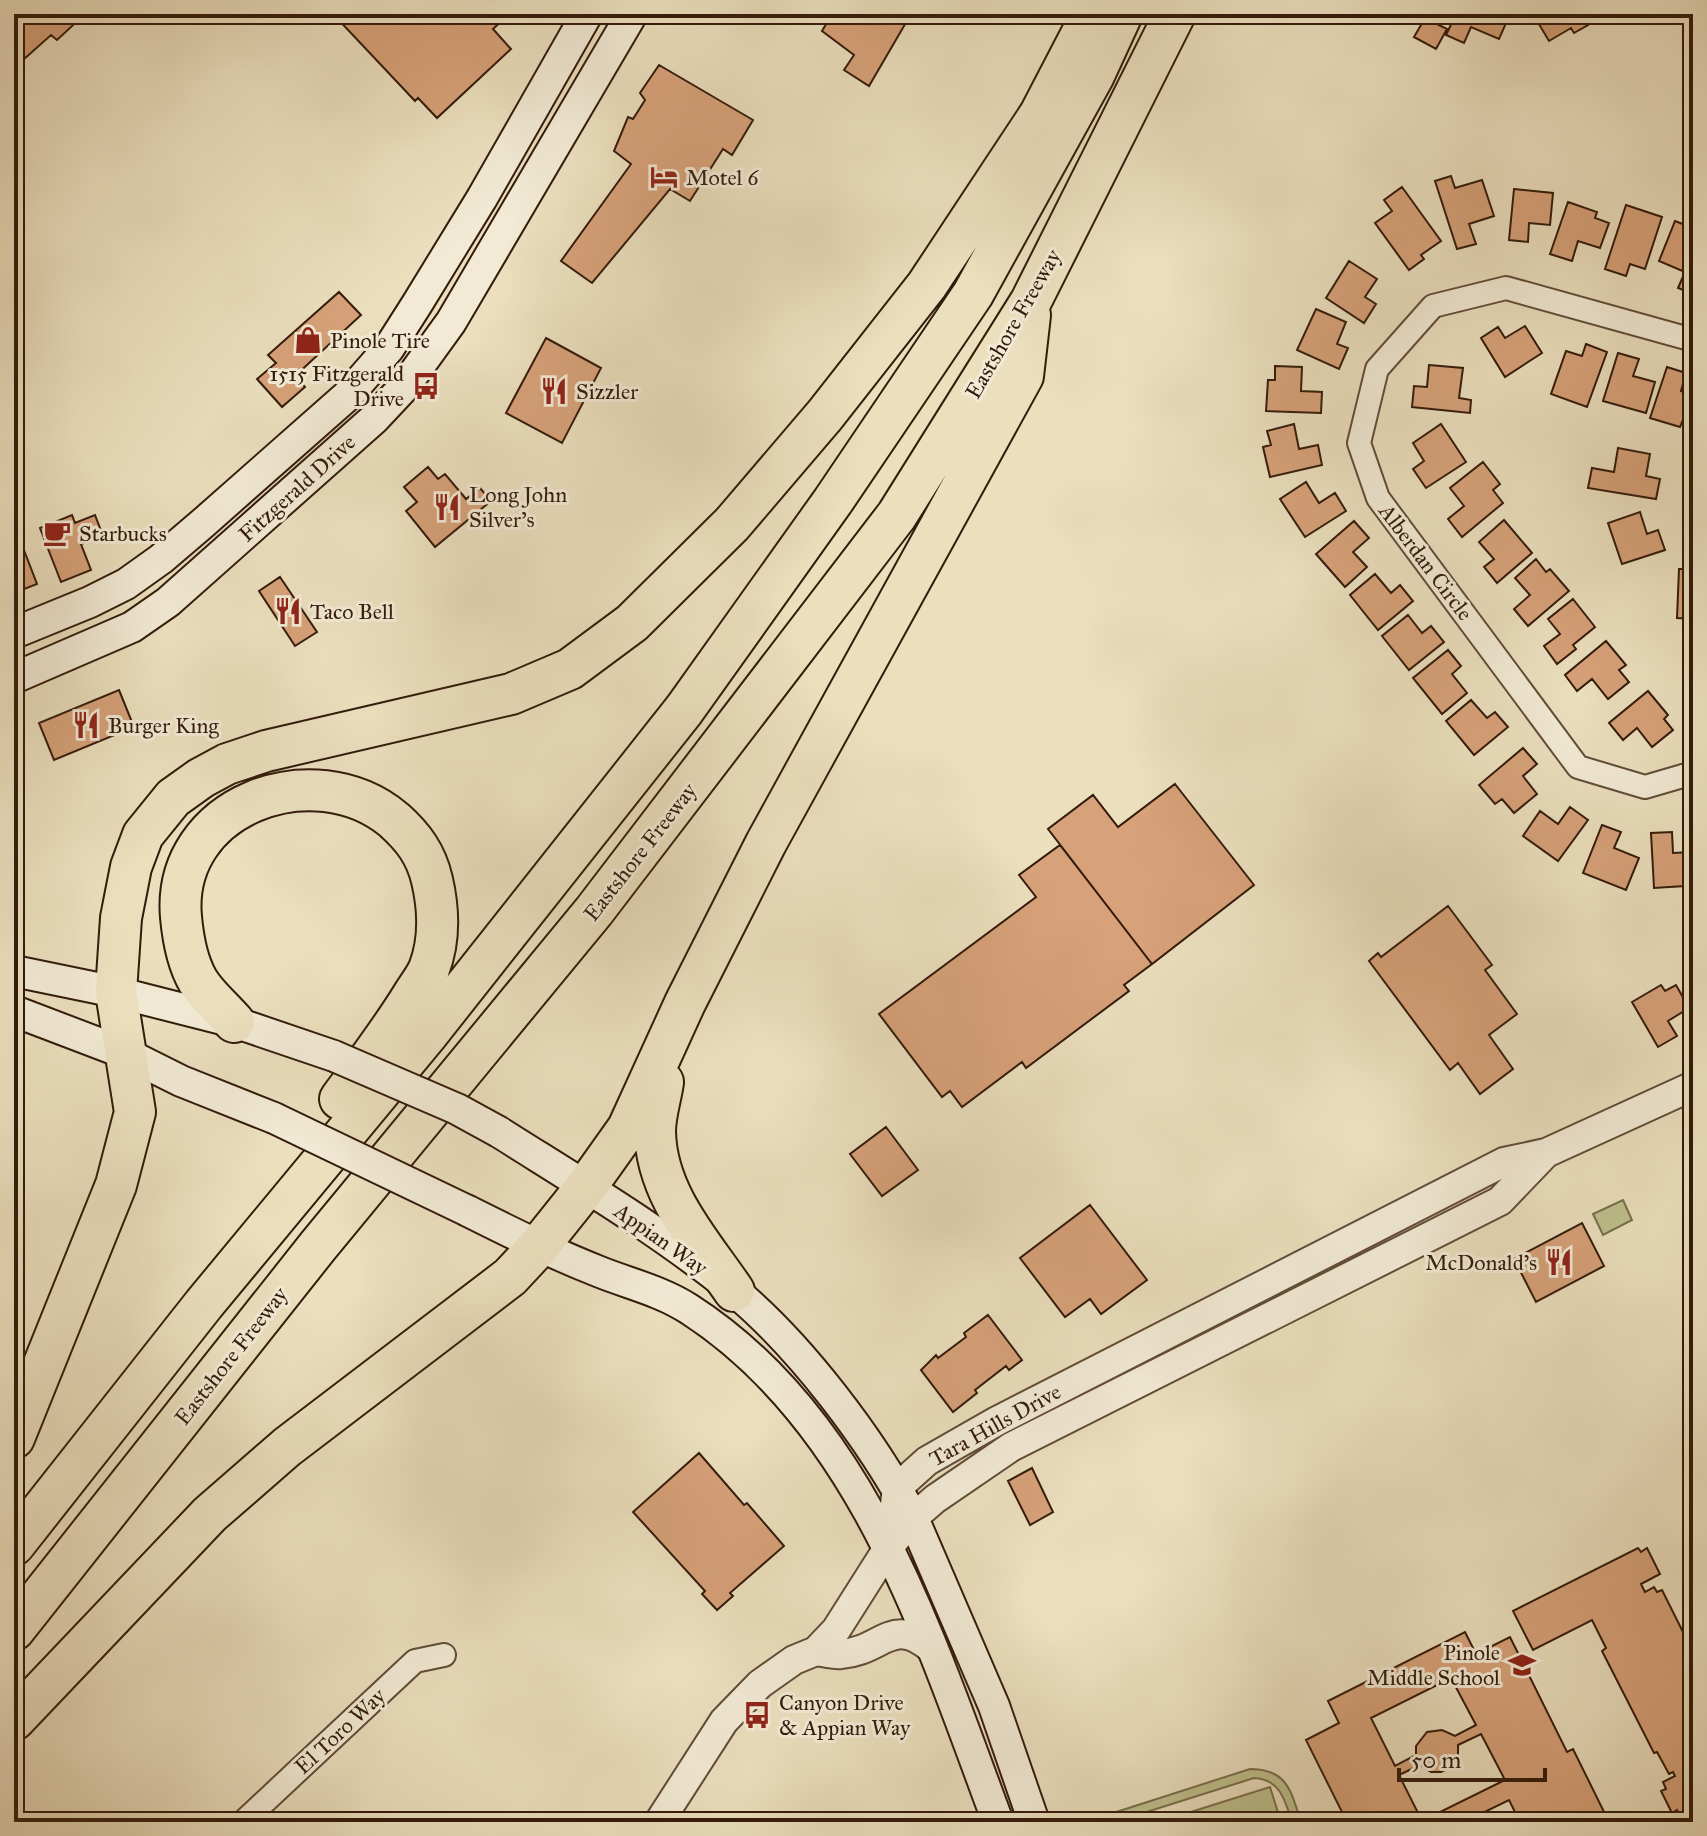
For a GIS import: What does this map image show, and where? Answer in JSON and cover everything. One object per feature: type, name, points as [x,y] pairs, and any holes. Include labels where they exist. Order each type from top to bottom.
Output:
[{"type":"highway","points":[[14,1438],[116,1185],[135,1112],[116,992],[121,918],[131,867],[143,835],[173,798],[227,764],[266,751],[511,694],[570,669],[632,623],[732,524],[825,415],[927,285],[1040,114],[1092,14]]},
{"type":"highway","points":[[14,1545],[204,1304],[426,1036],[684,710],[973,294],[1094,75],[1122,14]]},
{"type":"highway","name":"Eastshore Freeway","points":[[14,1630],[318,1246],[594,911],[897,515],[1031,301],[1175,14]]},
{"type":"highway","points":[[14,1720],[210,1514],[287,1447],[510,1277],[586,1187],[628,1128],[685,1003],[766,843],[1023,376],[1031,301]]},
{"type":"highway","points":[[204,1304],[295,1162],[403,1012],[428,970],[437,935],[437,903],[429,867],[413,837],[363,799],[334,791],[303,788],[253,799],[214,826],[189,863],[180,898],[184,944],[198,981],[234,1022]]},
{"type":"highway","points":[[685,1003],[667,1062],[655,1129],[658,1166],[675,1207],[734,1291]]},
{"type":"main road","name":"Fitzgerald Drive","points":[[14,633],[126,584],[181,542],[347,396],[389,348],[482,198],[587,14]]},
{"type":"main road","name":"Fitzgerald Drive","points":[[14,678],[132,627],[168,602],[363,429],[404,387],[451,322],[632,14]]},
{"type":"main road","points":[[14,653],[70,624],[90,602]]},
{"type":"main road","name":"Appian Way","points":[[14,971],[116,992],[234,1022],[334,1056],[457,1109],[499,1132],[670,1242],[734,1291],[785,1339],[824,1385],[897,1488],[913,1518],[994,1706],[1034,1822]]},
{"type":"main road","name":"Appian Way","points":[[14,1011],[127,1054],[181,1081],[274,1118],[538,1247],[607,1275],[656,1290],[687,1308],[750,1356],[806,1416],[851,1483],[888,1548],[933,1650],[998,1822]]},
{"type":"street","name":"Alberdan Circle","points":[[1693,340],[1506,288],[1433,306],[1377,369],[1359,443],[1378,498],[1578,767],[1645,787],[1693,773]]},
{"type":"street","name":"Tara Hills Drive","points":[[897,1488],[927,1461],[997,1421],[1504,1162],[1546,1153],[1693,1086]]},
{"type":"street","name":"Tara Hills Drive","points":[[816,1651],[836,1630],[888,1548],[913,1518],[945,1491],[1011,1447],[1500,1201],[1546,1153]]},
{"type":"street","points":[[876,1458],[889,1462],[956,1445]]},
{"type":"street","points":[[888,1548],[897,1488]]},
{"type":"street","points":[[659,1822],[724,1721],[760,1684],[794,1660],[816,1651],[846,1654],[902,1633],[918,1637],[933,1650]]},
{"type":"street","name":"El Toro Way","points":[[243,1822],[415,1661],[444,1655]]},
{"type":"green space","points":[[1623,1200],[1632,1220],[1603,1235],[1593,1214]]},
{"type":"green space","points":[[1250,1769],[1273,1773],[1286,1784],[1301,1822],[1292,1822],[1276,1787],[1263,1779],[1254,1778],[1115,1822],[1097,1822],[1107,1815]]},
{"type":"green space","points":[[1270,1787],[1281,1822],[1159,1822]]},
{"type":"building","points":[[14,14],[85,14],[57,40],[51,35],[14,68]]},
{"type":"building","points":[[333,14],[509,14],[493,29],[511,49],[437,118],[418,98],[415,101]]},
{"type":"building","points":[[832,14],[911,14],[869,86],[844,70],[854,55],[822,31]]},
{"type":"building","points":[[1456,14],[1510,14],[1499,39],[1471,27],[1464,43],[1446,35]]},
{"type":"building","points":[[1533,14],[1582,14],[1588,25],[1574,33],[1571,28],[1549,41]]},
{"type":"building","points":[[1425,18],[1447,29],[1436,49],[1414,37]]},
{"type":"building","name":"Motel 6","points":[[659,65],[753,120],[732,155],[723,149],[690,201],[670,189],[592,283],[561,261],[631,164],[614,151],[628,117],[633,119],[645,100],[640,93]]},
{"type":"building","points":[[14,134],[21,135],[19,193],[14,197]]},
{"type":"building","points":[[1451,176],[1455,188],[1482,180],[1494,216],[1469,224],[1476,244],[1457,249],[1435,181]]},
{"type":"building","points":[[1402,187],[1441,241],[1421,255],[1424,259],[1409,270],[1375,223],[1392,211],[1384,200]]},
{"type":"building","points":[[1514,189],[1553,193],[1550,225],[1529,223],[1528,242],[1509,240]]},
{"type":"building","points":[[1568,202],[1597,212],[1595,218],[1609,223],[1600,248],[1578,241],[1572,261],[1550,254]]},
{"type":"building","points":[[1626,205],[1662,217],[1645,269],[1630,264],[1626,276],[1605,269]]},
{"type":"building","points":[[1675,221],[1693,228],[1693,294],[1678,288],[1685,272],[1659,261]]},
{"type":"building","points":[[1349,261],[1377,279],[1365,297],[1376,304],[1364,323],[1326,298]]},
{"type":"building","points":[[339,292],[361,315],[295,376],[305,387],[282,407],[257,379],[276,363],[268,355]]},
{"type":"building","points":[[1316,309],[1346,322],[1337,344],[1348,348],[1339,369],[1297,350]]},
{"type":"building","points":[[1525,326],[1542,353],[1505,377],[1481,338],[1498,327],[1505,338]]},
{"type":"building","name":"Sizzler","points":[[546,338],[601,368],[562,443],[506,413]]},
{"type":"building","points":[[1586,344],[1607,352],[1587,407],[1551,394],[1566,351],[1582,356]]},
{"type":"building","points":[[1618,353],[1639,359],[1633,376],[1655,382],[1646,413],[1603,401]]},
{"type":"building","points":[[1429,365],[1463,368],[1459,398],[1471,400],[1470,413],[1412,407],[1414,386],[1427,387]]},
{"type":"building","points":[[1275,366],[1302,367],[1301,391],[1322,392],[1321,413],[1266,411],[1268,380],[1275,380]]},
{"type":"building","points":[[1667,367],[1686,373],[1681,391],[1693,395],[1693,423],[1683,420],[1680,427],[1650,418]]},
{"type":"building","points":[[1294,424],[1299,449],[1318,445],[1322,465],[1270,477],[1263,447],[1271,445],[1267,431]]},
{"type":"building","points":[[1441,424],[1466,462],[1426,488],[1413,469],[1424,461],[1413,443]]},
{"type":"building","points":[[1618,448],[1650,454],[1646,476],[1660,479],[1656,499],[1588,488],[1592,468],[1614,472]]},
{"type":"building","points":[[1483,462],[1500,484],[1493,490],[1503,503],[1462,537],[1448,519],[1464,506],[1450,488]]},
{"type":"building","name":"Long John Silver's","points":[[428,467],[438,479],[445,474],[466,499],[480,488],[491,501],[435,547],[406,511],[417,502],[404,487]]},
{"type":"building","points":[[1306,482],[1319,503],[1335,493],[1346,511],[1305,537],[1280,499]]},
{"type":"building","points":[[1640,512],[1647,534],[1658,530],[1665,550],[1622,564],[1608,523]]},
{"type":"building","points":[[72,515],[75,523],[95,515],[103,536],[81,544],[91,570],[61,582],[40,528]]},
{"type":"building","points":[[1504,520],[1532,553],[1497,583],[1484,567],[1494,559],[1479,542]]},
{"type":"building","points":[[1354,521],[1369,538],[1353,552],[1367,567],[1345,587],[1316,554]]},
{"type":"building","points":[[17,532],[37,584],[14,593],[14,533]]},
{"type":"building","points":[[1536,559],[1546,572],[1550,569],[1569,591],[1528,626],[1514,609],[1530,595],[1515,578]]},
{"type":"building","points":[[1679,569],[1693,569],[1693,619],[1677,618]]},
{"type":"building","points":[[1375,574],[1391,593],[1400,585],[1413,601],[1378,630],[1350,595]]},
{"type":"building","name":"Taco Bell","points":[[280,577],[317,632],[295,646],[259,591]]},
{"type":"building","points":[[1573,599],[1595,627],[1573,645],[1576,649],[1557,664],[1544,646],[1560,634],[1548,619]]},
{"type":"building","points":[[1408,615],[1422,633],[1431,626],[1444,642],[1409,670],[1382,636]]},
{"type":"building","points":[[1606,641],[1626,665],[1619,670],[1629,682],[1608,699],[1592,679],[1577,691],[1565,675]]},
{"type":"building","points":[[1448,650],[1461,666],[1452,674],[1467,693],[1442,714],[1413,678]]},
{"type":"building","name":"Burger King","points":[[119,690],[134,727],[54,760],[39,723]]},
{"type":"building","points":[[1648,691],[1668,715],[1664,719],[1673,730],[1652,747],[1637,728],[1623,740],[1609,723]]},
{"type":"building","points":[[1471,700],[1487,718],[1495,712],[1508,727],[1474,755],[1446,721]]},
{"type":"building","points":[[1523,748],[1537,764],[1523,776],[1537,794],[1514,813],[1502,799],[1495,804],[1479,785]]},
{"type":"building","points":[[1175,784],[1254,885],[1152,964],[1048,829],[1093,795],[1118,827]]},
{"type":"building","points":[[1570,807],[1588,820],[1558,861],[1523,836],[1540,811],[1558,824]]},
{"type":"building","points":[[1602,825],[1621,832],[1614,848],[1639,858],[1626,890],[1583,873]]},
{"type":"building","points":[[1672,832],[1673,853],[1693,852],[1693,878],[1685,879],[1685,886],[1654,888],[1651,833]]},
{"type":"building","points":[[1060,845],[1152,964],[1124,985],[1129,991],[1026,1068],[1022,1062],[962,1107],[950,1091],[942,1097],[879,1014],[1036,897],[1019,875]]},
{"type":"building","points":[[1448,906],[1492,965],[1485,970],[1517,1014],[1489,1035],[1513,1069],[1480,1094],[1458,1063],[1450,1070],[1369,961],[1378,953],[1381,957]]},
{"type":"building","points":[[1661,985],[1665,991],[1676,985],[1689,1008],[1668,1021],[1677,1036],[1658,1047],[1632,1002]]},
{"type":"building","points":[[886,1127],[918,1170],[882,1196],[850,1154]]},
{"type":"building","points":[[1090,1205],[1147,1280],[1101,1314],[1090,1299],[1065,1317],[1020,1258]]},
{"type":"building","name":"McDonald's","points":[[1582,1223],[1604,1266],[1536,1302],[1514,1259]]},
{"type":"building","points":[[988,1315],[1022,1360],[1009,1370],[1006,1366],[953,1412],[921,1370],[936,1355],[938,1358],[966,1337],[964,1333]]},
{"type":"building","points":[[699,1453],[784,1546],[730,1593],[733,1596],[717,1610],[702,1594],[705,1591],[633,1512]]},
{"type":"building","points":[[1032,1468],[1053,1512],[1030,1525],[1008,1481]]},
{"type":"building","points":[[1638,1548],[1641,1552],[1647,1548],[1660,1574],[1641,1584],[1645,1592],[1654,1587],[1657,1592],[1662,1590],[1693,1652],[1693,1812],[1690,1810],[1679,1815],[1677,1810],[1672,1813],[1661,1791],[1666,1789],[1663,1782],[1675,1776],[1673,1772],[1669,1774],[1657,1752],[1654,1753],[1602,1651],[1606,1648],[1592,1620],[1533,1650],[1513,1611]]},
{"type":"building","points":[[1465,1632],[1476,1654],[1510,1637],[1567,1752],[1573,1749],[1609,1822],[1520,1822],[1509,1800],[1464,1822],[1347,1822],[1306,1740],[1339,1723],[1328,1701]],"holes":[[[1451,1678],[1476,1725],[1455,1736],[1442,1730],[1427,1732],[1416,1746],[1416,1755],[1395,1766],[1371,1718]],[[1481,1734],[1505,1780],[1422,1821],[1399,1775],[1420,1765],[1431,1772],[1441,1772],[1451,1767],[1458,1757],[1458,1745]]]},
{"type":"place","name":"Motel 6","points":[[664,177]]},
{"type":"place","name":"Pinole Tire","points":[[308,340]]},
{"type":"place","name":"1515 Fitzgerald Drive","points":[[426,386]]},
{"type":"place","name":"Sizzler","points":[[554,391]]},
{"type":"place","name":"Long John Silver's","points":[[447,507]]},
{"type":"place","name":"Starbucks","points":[[57,533]]},
{"type":"place","name":"Taco Bell","points":[[288,611]]},
{"type":"place","name":"Burger King","points":[[86,725]]},
{"type":"place","name":"McDonald's","points":[[1559,1262]]},
{"type":"place","name":"Pinole Middle School","points":[[1522,1665]]},
{"type":"place","name":"Canyon Drive & Appian Way","points":[[757,1715]]}]
